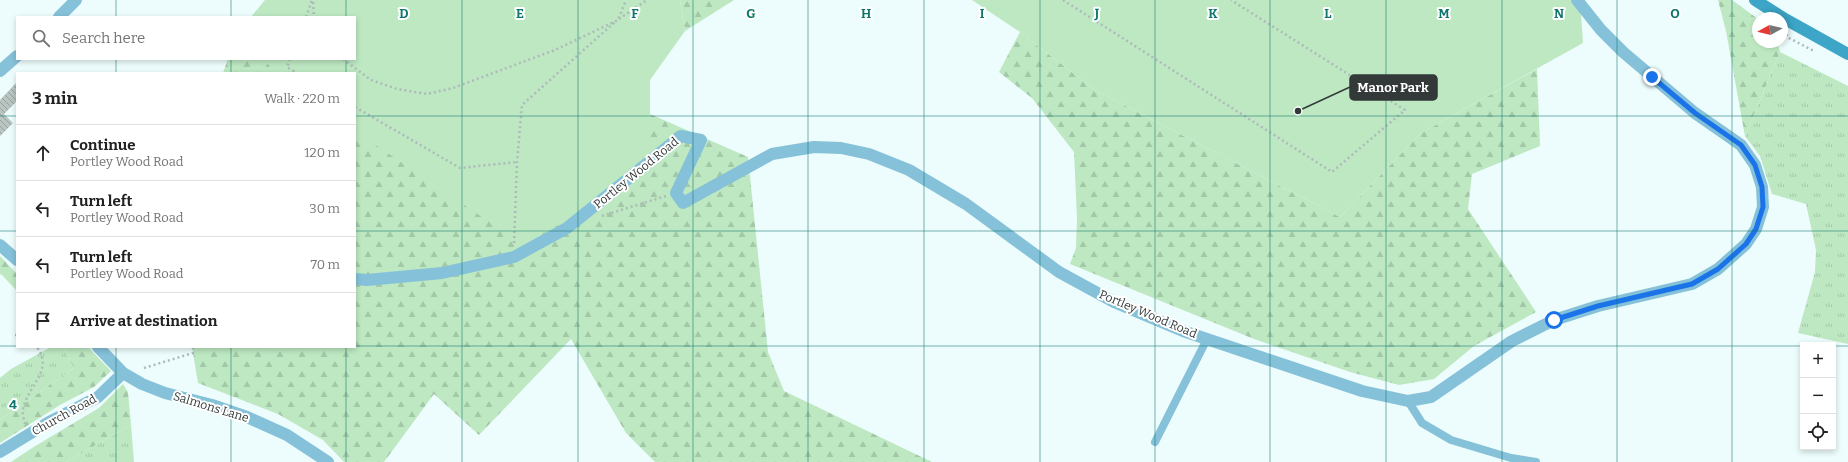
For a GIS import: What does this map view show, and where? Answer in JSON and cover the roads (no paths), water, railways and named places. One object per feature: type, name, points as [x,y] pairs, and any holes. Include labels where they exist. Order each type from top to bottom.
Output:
[{"type":"street","points":[[60,16],[76,0]]},
{"type":"street","name":"Portley Wood Road","points":[[356,279],[367,280],[442,273],[514,257],[567,228],[681,136],[701,140],[676,193],[683,203],[772,154],[814,147],[841,148],[869,154],[909,170],[966,204],[1058,272],[1114,302],[1182,331],[1362,391],[1408,401],[1431,397],[1512,341],[1554,320],[1598,306],[1692,284],[1724,264],[1746,244],[1756,229],[1763,207],[1762,187],[1755,165],[1741,145],[1695,113],[1623,52],[1601,30],[1577,0]]},
{"type":"street","points":[[1755,0],[1785,19],[1848,54]]},
{"type":"street","points":[[0,71],[16,57]]},
{"type":"street","points":[[0,245],[16,259]]},
{"type":"street","name":"Salmons Lane","points":[[99,348],[123,373],[142,384],[165,393],[212,405],[247,417],[287,435],[328,462]]},
{"type":"street","name":"Church Road","points":[[0,452],[29,434],[98,397],[123,373]]},
{"type":"lane","points":[[1154,442],[1207,339]]},
{"type":"lane","points":[[1408,401],[1422,423],[1451,440],[1511,458],[1536,462]]},
{"type":"place","name":"Manor Park","points":[[1298,111]]}]
